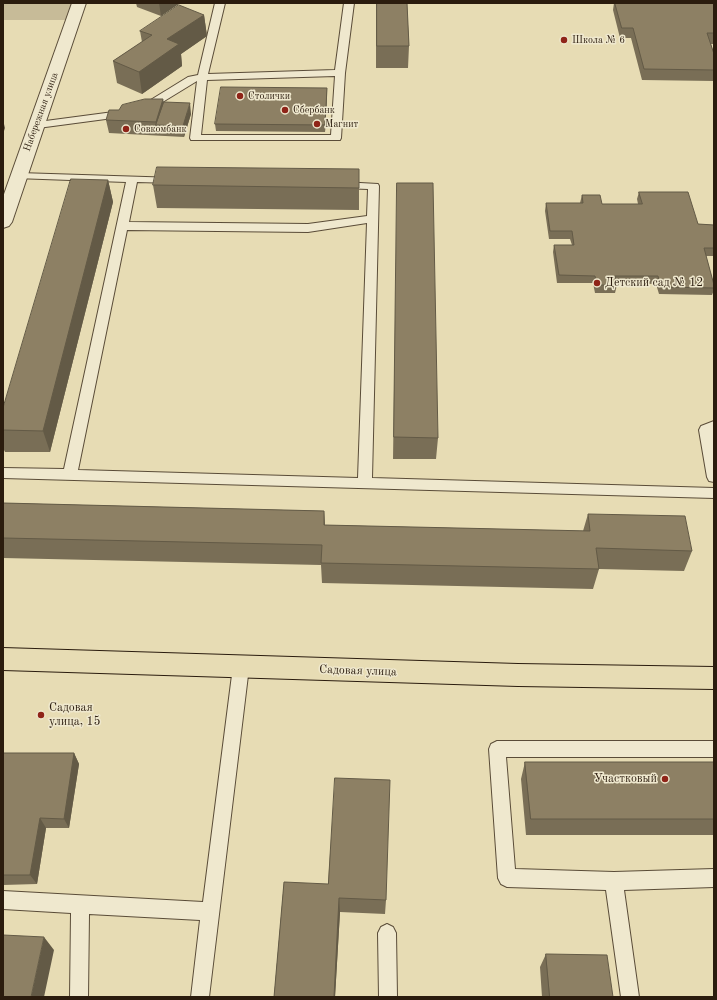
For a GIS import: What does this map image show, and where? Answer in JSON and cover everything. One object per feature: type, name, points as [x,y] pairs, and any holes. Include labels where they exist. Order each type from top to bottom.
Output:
[{"type":"main road","name":"Садовая улица","points":[[3,659],[713,682]]},
{"type":"street","name":"Набережная улица","points":[[3,222],[25,157],[38,125],[79,3]]},
{"type":"lane","points":[[220,3],[202,77],[195,138],[336,138],[340,73],[349,3]]},
{"type":"lane","points":[[38,125],[139,112],[191,79],[202,77],[340,73]]},
{"type":"lane","points":[[19,176],[187,180]]},
{"type":"lane","points":[[70,475],[132,179]]},
{"type":"lane","points":[[335,185],[374,186],[365,484]]},
{"type":"lane","points":[[122,226],[308,228],[372,219]]},
{"type":"lane","points":[[714,426],[706,430],[714,477]]},
{"type":"lane","points":[[3,473],[714,493]]},
{"type":"lane","points":[[200,997],[241,667]]},
{"type":"lane","points":[[714,749],[498,749],[507,878],[614,881],[714,878]]},
{"type":"lane","points":[[614,881],[630,997]]},
{"type":"lane","points":[[3,900],[211,912]]},
{"type":"lane","points":[[79,997],[80,905]]},
{"type":"lane","points":[[387,933],[388,997]]},
{"type":"shaded area","points":[[3,3],[73,3],[66,20],[3,20]]},
{"type":"building","points":[[377,3],[407,3],[409,46],[377,46]]},
{"type":"building","points":[[615,3],[714,3],[714,33],[707,33],[714,54],[714,70],[644,69],[633,28],[622,28]]},
{"type":"building","points":[[179,5],[204,15],[167,39],[179,44],[139,72],[113,61],[152,35],[140,31]]},
{"type":"building","points":[[221,87],[327,88],[325,125],[215,124]]},
{"type":"building","points":[[145,99],[163,99],[156,122],[106,120],[109,110],[119,110],[122,105]]},
{"type":"building","points":[[164,102],[190,103],[183,126],[156,125]]},
{"type":"building","points":[[157,167],[359,169],[359,188],[153,185]]},
{"type":"building","points":[[71,179],[108,180],[43,431],[3,430],[3,408]]},
{"type":"building","points":[[397,183],[433,183],[438,438],[394,437]]},
{"type":"building","points":[[639,192],[688,192],[698,224],[714,225],[714,248],[704,248],[714,288],[661,287],[658,276],[615,276],[617,285],[597,285],[595,276],[559,275],[554,245],[574,245],[572,231],[550,231],[546,203],[583,203],[582,195],[600,195],[602,204],[642,204]]},
{"type":"building","points":[[3,503],[324,511],[324,525],[590,531],[588,514],[685,516],[692,551],[596,548],[599,569],[321,563],[322,545],[3,538]]},
{"type":"building","points":[[3,753],[74,753],[64,819],[40,818],[30,875],[3,875]]},
{"type":"building","points":[[525,762],[714,762],[714,819],[531,819]]},
{"type":"building","points":[[335,778],[390,780],[386,900],[339,898],[334,997],[274,997],[284,882],[328,884]]},
{"type":"building","points":[[3,935],[44,937],[31,997],[3,997]]},
{"type":"building","points":[[546,954],[607,955],[613,997],[550,997]]},
{"type":"place","name":"Школа № 6","points":[[564,40]]},
{"type":"place","name":"Столички","points":[[240,96]]},
{"type":"place","name":"Сбербанк","points":[[285,110]]},
{"type":"place","name":"Магнит","points":[[317,124]]},
{"type":"place","name":"Совкомбанк","points":[[126,129]]},
{"type":"place","name":"Детский сад № 12","points":[[597,283]]},
{"type":"place","name":"Садовая улица, 15","points":[[41,715]]},
{"type":"place","name":"Участковый","points":[[665,779]]}]
